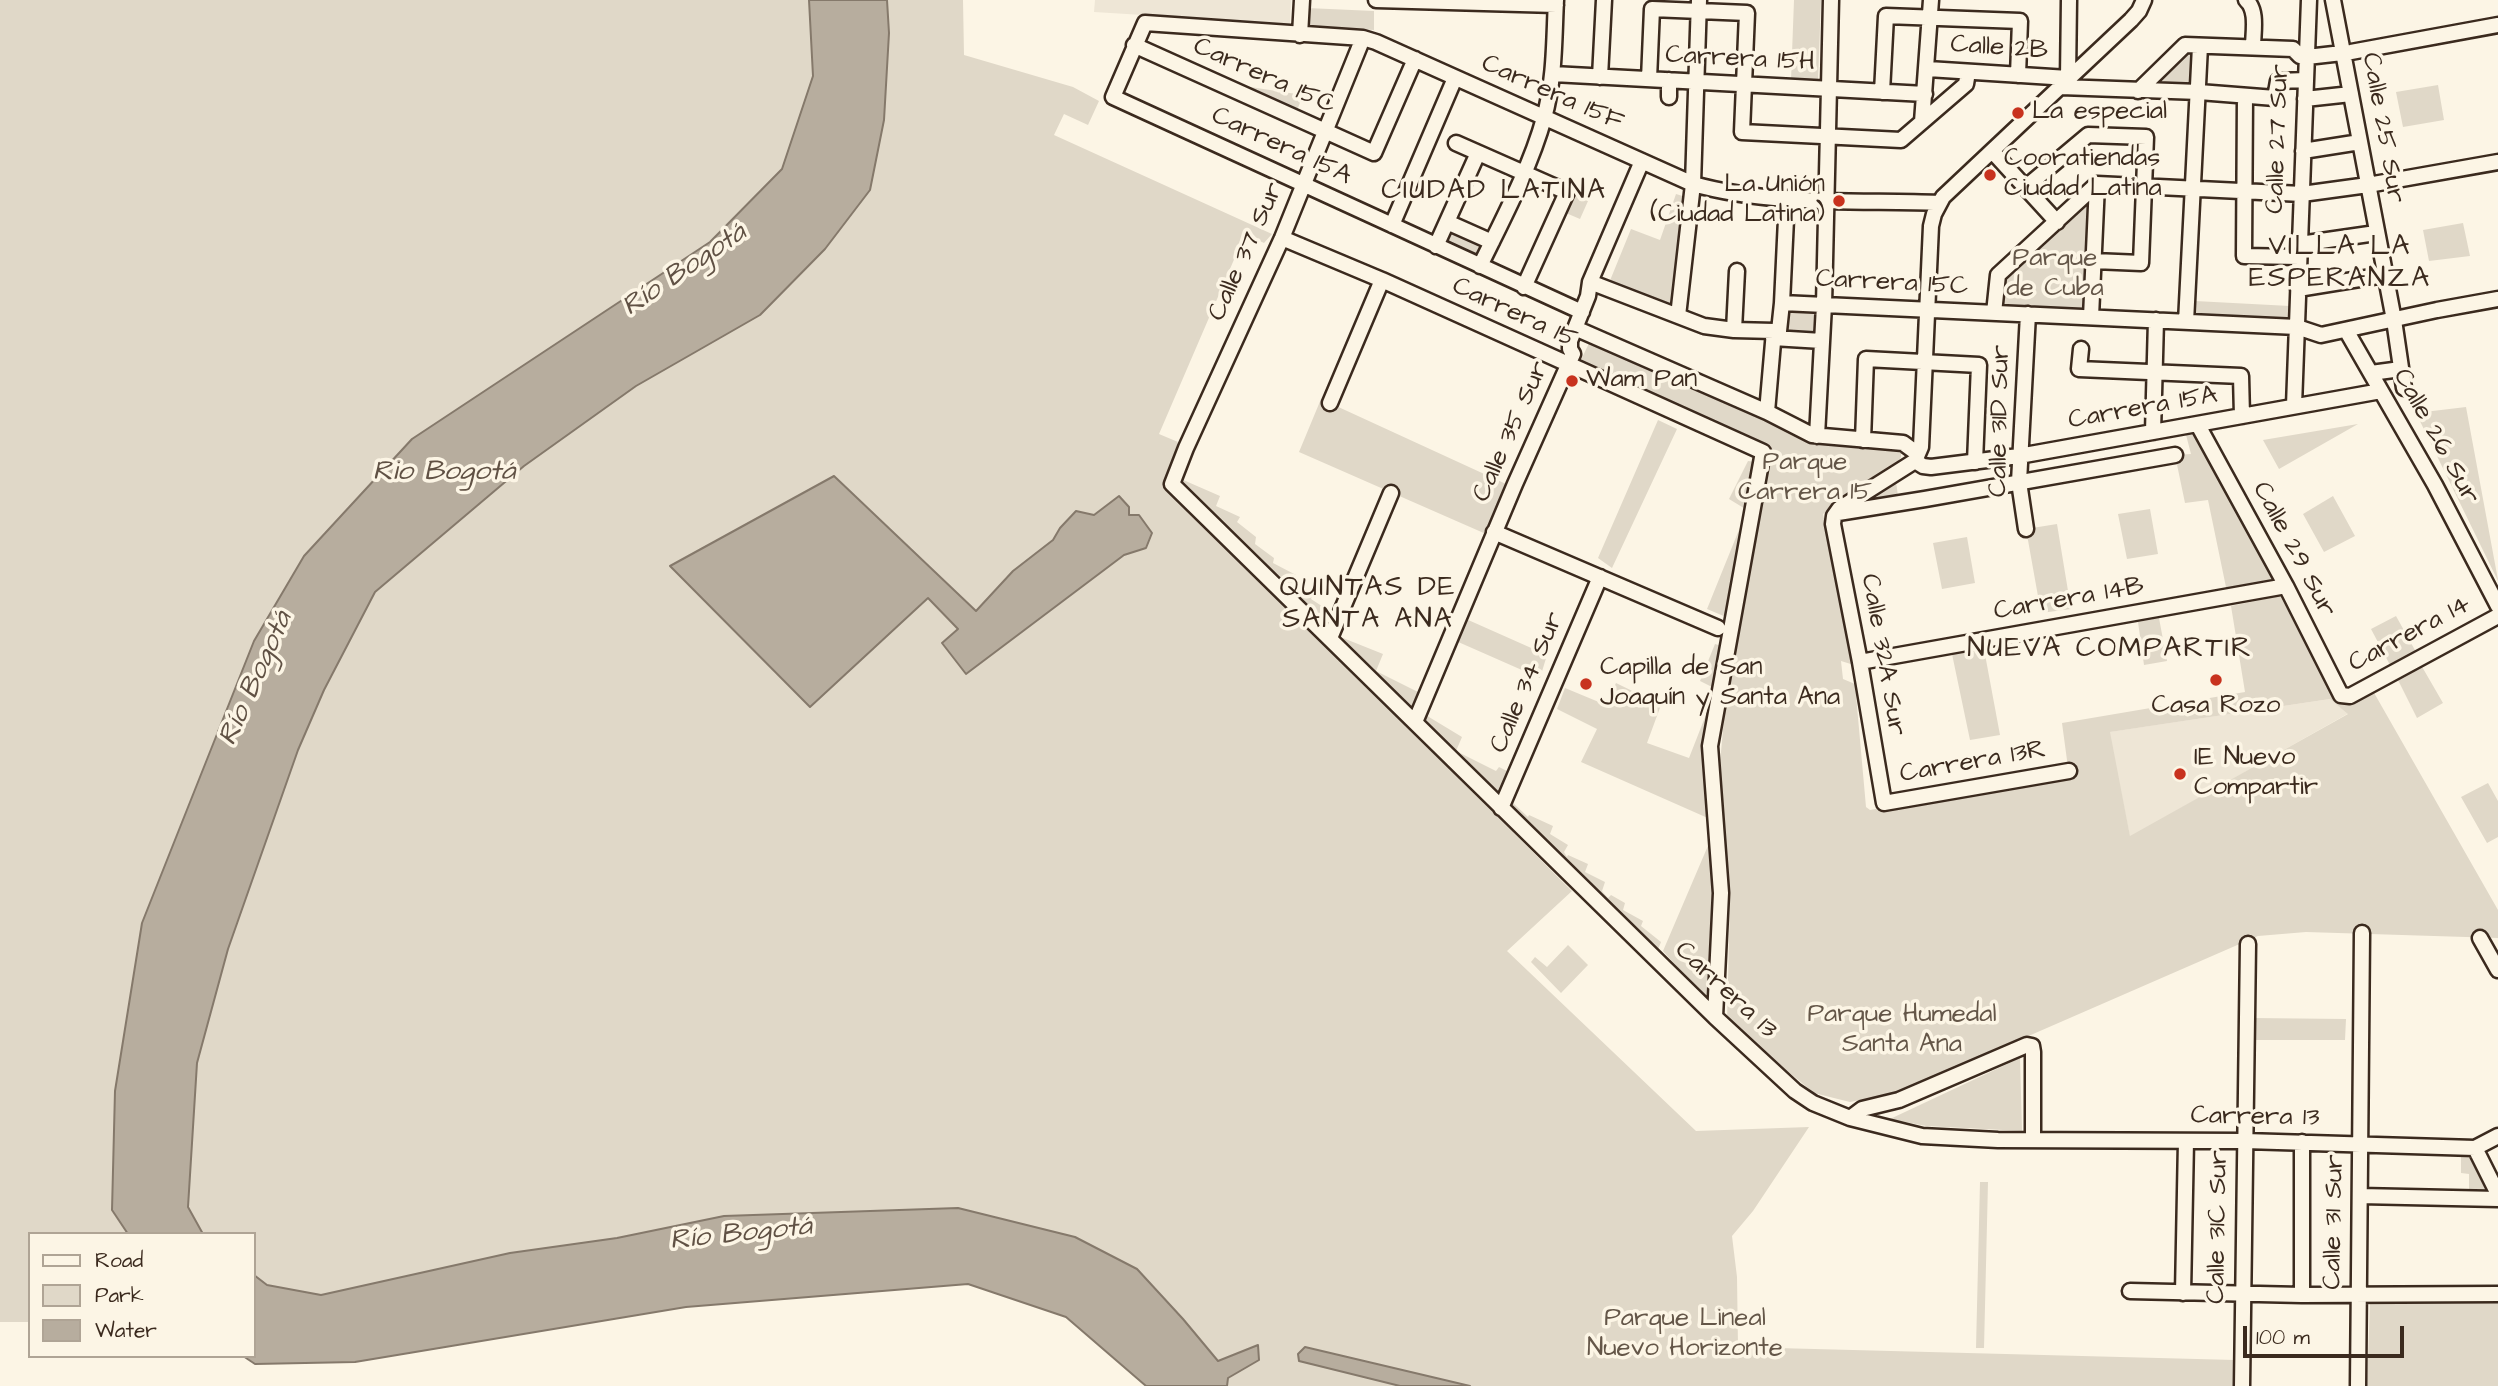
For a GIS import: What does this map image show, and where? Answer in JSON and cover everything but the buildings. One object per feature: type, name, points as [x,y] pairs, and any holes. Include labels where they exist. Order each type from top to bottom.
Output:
[{"type":"street","points":[[1300,35],[1302,0]]},
{"type":"street","points":[[1377,0],[1556,3],[1553,74],[1544,118],[1523,173],[1480,266]]},
{"type":"street","points":[[1600,77],[1604,0]]},
{"type":"street","points":[[1817,436],[1824,305],[1831,0]]},
{"type":"street","points":[[1922,122],[1931,0]]},
{"type":"street","points":[[2064,83],[2069,0]]},
{"type":"street","points":[[1835,514],[1916,457],[1923,431],[1931,226],[1940,203],[1951,187],[1993,152],[2131,20],[2144,0]]},
{"type":"street","name":"Calle 27 Sur","points":[[2294,406],[2309,0]]},
{"type":"street","name":"Calle 25 Sur","points":[[2333,0],[2394,320],[2404,388]]},
{"type":"street","points":[[2248,1],[2253,10],[2253,47]]},
{"type":"street","points":[[1678,316],[1693,184],[1699,5]]},
{"type":"street","points":[[1649,79],[1652,9],[1699,5],[1747,13],[1742,132],[1901,141],[1966,84],[1968,72]]},
{"type":"street","points":[[1882,92],[1886,16],[2020,22],[2018,75]]},
{"type":"street","name":"Carrera 15F","points":[[1134,45],[1145,23],[1363,38],[1693,184],[1726,193],[1787,198],[1940,203]]},
{"type":"street","points":[[2138,91],[2193,46],[2293,49],[2300,56],[2306,57],[2344,53],[2498,25]]},
{"type":"street","name":"Calle 37 Sur","points":[[1172,484],[1282,238],[1363,38]]},
{"type":"street","name":"Carrera 15A","points":[[1134,45],[1113,97],[1582,312]]},
{"type":"street","name":"Carrera 15C","points":[[1134,45],[1374,153],[1415,59]]},
{"type":"street","points":[[2186,322],[2199,92],[2193,46]]},
{"type":"street","name":"Calle 2B","points":[[1928,69],[2018,75],[2064,83]]},
{"type":"street","name":"Carrera 15H","points":[[1553,74],[1925,94]]},
{"type":"street","points":[[1392,225],[1455,78]]},
{"type":"street","points":[[1669,80],[1669,97]]},
{"type":"street","points":[[2064,83],[2138,91],[2199,92],[2275,98],[2278,81],[2306,80]]},
{"type":"street","points":[[2305,99],[2351,94]]},
{"type":"street","points":[[2245,96],[2244,256],[2299,250],[2376,233]]},
{"type":"street","points":[[2026,187],[2088,135],[2146,136],[2141,263],[2094,261]]},
{"type":"street","points":[[2303,151],[2360,142]]},
{"type":"street","points":[[1456,143],[1567,192],[1524,287]]},
{"type":"street","points":[[1993,152],[2057,222]]},
{"type":"street","points":[[1436,246],[1478,153]]},
{"type":"street","name":"Calle 35 Sur","points":[[1415,722],[1494,532],[1573,354],[1570,341],[1588,296],[1590,282],[1642,161]]},
{"type":"street","points":[[1994,313],[1998,275],[2097,184],[2301,194],[2498,162]]},
{"type":"street","points":[[2091,317],[2097,184]]},
{"type":"street","points":[[1773,335],[1779,331],[1782,303],[1787,198]]},
{"type":"street","points":[[1447,222],[1492,242]]},
{"type":"street","name":"Carrera 15","points":[[1282,238],[1382,280],[1567,366],[1763,452],[1710,746],[1721,892],[1715,1017]]},
{"type":"street","points":[[1734,330],[1737,271]]},
{"type":"street","points":[[2298,289],[2384,275]]},
{"type":"street","points":[[1330,403],[1382,280]]},
{"type":"street","points":[[1590,282],[1704,326],[1822,341]]},
{"type":"street","name":"Carrera 15C","points":[[1782,303],[2297,327],[2321,335],[2498,299]]},
{"type":"street","name":"Calle 31D Sur","points":[[2026,528],[2019,482],[2019,456],[2028,314]]},
{"type":"street","points":[[2153,432],[2156,320]]},
{"type":"street","name":"Carrera 15A","points":[[1575,328],[1817,436],[1903,443],[1923,466],[1931,467],[2019,456],[2381,391]]},
{"type":"street","name":"Calle 26 Sur","points":[[2346,330],[2435,485],[2498,606]]},
{"type":"street","points":[[1767,412],[1773,335]]},
{"type":"street","points":[[2081,349],[2079,369],[2241,376],[2242,416]]},
{"type":"street","points":[[1863,440],[1866,359],[1979,365],[1975,462]]},
{"type":"street","points":[[2371,373],[2401,369]]},
{"type":"street","name":"Calle 29 Sur","points":[[2198,425],[2286,586],[2341,695],[2346,697]]},
{"type":"street","points":[[1835,514],[2175,455]]},
{"type":"street","name":"Carrera 13","points":[[1172,484],[1715,1017],[1795,1091],[1813,1103],[1850,1118],[1922,1136],[2033,1140],[2302,1142],[2474,1148],[2498,1136]]},
{"type":"street","points":[[1330,638],[1391,493]]},
{"type":"street","name":"Calle 32A Sur","points":[[1835,514],[1833,524],[1884,803]]},
{"type":"street","points":[[1494,532],[1718,628]]},
{"type":"street","name":"Calle 34 Sur","points":[[1501,808],[1600,577]]},
{"type":"street","name":"Carrera 14B","points":[[1860,662],[2286,586]]},
{"type":"street","name":"Carrera 14","points":[[2346,697],[2498,616]]},
{"type":"street","name":"Carrera 13R","points":[[1884,803],[2069,771]]},
{"type":"street","name":"Calle 31 Sur","points":[[2358,1386],[2362,933]]},
{"type":"street","points":[[2480,938],[2498,970]]},
{"type":"street","name":"Calle 31C Sur","points":[[2242,1386],[2248,944]]},
{"type":"street","points":[[1850,1118],[1862,1109],[1899,1100],[2019,1046],[2032,1046],[2033,1140]]},
{"type":"street","points":[[1881,1104],[1882,1126]]},
{"type":"street","points":[[2183,1293],[2186,1141]]},
{"type":"street","points":[[2302,1142],[2302,1295]]},
{"type":"street","points":[[2474,1148],[2498,1194]]},
{"type":"street","points":[[2360,1196],[2498,1199]]},
{"type":"street","points":[[2130,1291],[2302,1295],[2498,1294]]},
{"type":"shaded area","points":[[1095,0],[1291,0],[1290,24],[1094,12]]},
{"type":"shaded area","name":"IE Nuevo Compartir","points":[[2330,699],[2349,713],[2130,837],[2109,732]]},
{"type":"green space","points":[[0,0],[809,0],[813,76],[782,169],[710,242],[412,439],[304,556],[254,642],[142,923],[115,1091],[112,1210],[127,1232],[28,1232],[28,1322],[0,1322]]},
{"type":"green space","name":"Parque Lineal Nuevo Horizonte","points":[[887,0],[963,0],[964,55],[1073,87],[1099,101],[1088,125],[1064,114],[1054,135],[1272,234],[1264,243],[1245,234],[1159,434],[1178,442],[1165,487],[1572,891],[1507,951],[1696,1131],[1809,1127],[1753,1211],[1732,1236],[1737,1277],[1738,1347],[2235,1360],[2235,1386],[1470,1386],[1305,1348],[1300,1361],[1400,1386],[1227,1386],[1228,1378],[1259,1360],[1218,1362],[1137,1269],[617,1238],[510,1253],[321,1295],[267,1285],[256,1277],[256,1232],[202,1232],[188,1207],[197,1063],[228,949],[298,750],[324,690],[375,592],[524,466],[636,386],[760,315],[825,249],[870,190],[884,120],[889,33]]},
{"type":"green space","points":[[1794,0],[1821,0],[1818,81],[1791,80]]},
{"type":"green space","points":[[1307,8],[1374,11],[1374,30],[1305,26]]},
{"type":"green space","points":[[2196,53],[2193,87],[2151,87],[2187,54]]},
{"type":"green space","points":[[1237,85],[1303,95],[1296,113]]},
{"type":"green space","points":[[2438,85],[2444,120],[2403,127],[2396,92]]},
{"type":"green space","points":[[1567,192],[1588,201],[1580,219],[1559,210]]},
{"type":"green space","points":[[1676,194],[1689,198],[1674,311],[1609,283],[1631,229],[1660,240]]},
{"type":"green space","name":"Parque de Cuba","points":[[2093,196],[2086,310],[2000,305],[2001,278]]},
{"type":"green space","points":[[2463,223],[2470,256],[2429,261],[2423,230]]},
{"type":"green space","points":[[1451,229],[1485,242],[1477,261],[1443,245]]},
{"type":"green space","points":[[2195,301],[2290,306],[2290,322],[2194,318]]},
{"type":"green space","points":[[1782,310],[1821,311],[1819,334],[1781,331]]},
{"type":"green space","points":[[1591,339],[1818,443],[1897,450],[1901,453],[1898,462],[1823,514],[1854,665],[1841,661],[1843,679],[1855,684],[1866,807],[1870,810],[2069,775],[2062,723],[2245,692],[2231,606],[2280,596],[2341,703],[2347,703],[2373,691],[2498,910],[2498,938],[2306,932],[2258,936],[1900,1092],[1850,1102],[1814,1093],[1727,1021],[1730,896],[1720,763],[1728,674],[1753,526],[1773,453],[1581,360]],"holes":[[[2330,699],[2348,714],[2130,836],[2110,732]]]},
{"type":"green space","points":[[1321,399],[1506,484],[1486,534],[1299,452]]},
{"type":"green space","points":[[2466,407],[2498,580],[2498,581],[2416,413]]},
{"type":"green space","points":[[1658,420],[1677,429],[1612,568],[1598,558]]},
{"type":"green space","points":[[2358,424],[2279,469],[2263,440]]},
{"type":"green space","points":[[2194,430],[2280,582],[2227,592],[2208,500],[2185,503],[2175,455],[2191,454],[2185,431]]},
{"type":"green space","points":[[1748,461],[1757,462],[1726,617],[1707,609],[1747,510],[1729,499]]},
{"type":"green space","points":[[1181,479],[1220,496],[1216,506],[1240,517],[1237,522],[1256,537],[1255,544],[1274,558],[1273,563],[1296,575],[1293,582],[1314,593],[1311,599],[1331,612],[1327,628],[1186,491]]},
{"type":"green space","points":[[1896,481],[1899,504],[1851,509]]},
{"type":"green space","points":[[2333,496],[2355,536],[2324,552],[2303,514]]},
{"type":"green space","points":[[2150,509],[2158,554],[2127,559],[2118,514]]},
{"type":"green space","points":[[2057,524],[2071,609],[2041,613],[2026,529]]},
{"type":"green space","points":[[1967,537],[1975,583],[1942,589],[1933,543]]},
{"type":"green space","points":[[2396,616],[2416,652],[2390,665],[2371,629]]},
{"type":"green space","points":[[2159,618],[2167,661],[2144,665],[2138,622]]},
{"type":"green space","points":[[1466,619],[1547,655],[1540,678],[1456,641]]},
{"type":"green space","points":[[1338,638],[1383,654],[1376,671],[1426,696],[1419,713]]},
{"type":"green space","points":[[1715,644],[1725,647],[1710,819],[1581,762],[1597,729],[1557,709],[1565,688],[1606,705],[1616,683],[1661,705],[1647,743],[1689,758],[1716,689],[1700,681]]},
{"type":"green space","points":[[1984,649],[2000,735],[1970,740],[1952,654]]},
{"type":"green space","points":[[2421,665],[2443,703],[2417,718],[2397,678]]},
{"type":"green space","points":[[1424,714],[1462,737],[1456,751],[1496,771],[1499,767],[1507,771],[1499,792],[1421,718]]},
{"type":"green space","points":[[2488,783],[2498,801],[2498,837],[2487,843],[2461,797]]},
{"type":"green space","points":[[1513,803],[1528,817],[1529,815],[1553,826],[1550,834],[1568,845],[1564,852],[1567,857],[1568,855],[1588,864],[1585,872],[1605,882],[1602,891],[1608,898],[1611,895],[1625,903],[1623,910],[1643,921],[1641,926],[1661,942],[1657,952],[1510,806]]},
{"type":"green space","points":[[1710,841],[1713,881],[1706,999],[1663,951]]},
{"type":"green space","points":[[1568,945],[1588,965],[1561,993],[1531,962],[1535,957],[1547,967]]},
{"type":"green space","points":[[2252,1018],[2346,1019],[2345,1040],[2251,1040]]},
{"type":"green space","points":[[2020,1058],[2022,1131],[1926,1126],[1890,1119]]},
{"type":"green space","points":[[2461,1156],[2469,1156],[2487,1193],[2469,1193],[2469,1174],[2461,1173]]},
{"type":"green space","points":[[1980,1182],[1988,1182],[1984,1348],[1976,1348]]},
{"type":"green space","points":[[2370,1303],[2498,1303],[2498,1386],[2367,1386]]},
{"type":"water","name":"Rio Bogotá","points":[[809,0],[887,0],[889,33],[884,120],[870,190],[825,249],[760,315],[636,386],[524,466],[375,592],[324,690],[298,750],[228,949],[197,1063],[188,1207],[202,1232],[127,1232],[112,1210],[115,1091],[142,923],[254,641],[304,556],[412,439],[710,242],[782,169],[813,76]]},
{"type":"water","points":[[834,476],[976,611],[1013,571],[1053,540],[1076,511],[1094,515],[1119,496],[1129,507],[1129,515],[1139,515],[1152,533],[1146,548],[1124,555],[966,674],[942,643],[958,629],[928,598],[810,707],[670,566]]},
{"type":"water","name":"Río Bogotá","points":[[958,1208],[1075,1237],[1137,1269],[1218,1361],[1258,1345],[1259,1360],[1228,1378],[1227,1386],[1146,1386],[1066,1317],[968,1284],[686,1307],[355,1362],[255,1364],[246,1358],[256,1358],[256,1277],[267,1285],[321,1295],[510,1253],[617,1238],[724,1216]]},
{"type":"water","points":[[1305,1347],[1470,1386],[1400,1386],[1299,1361],[1298,1354]]},
{"type":"place","name":"La especial","points":[[2018,113]]},
{"type":"place","name":"Cooratiendas Ciudad Latina","points":[[1990,175]]},
{"type":"place","name":"La Unión (Ciudad Latina)","points":[[1839,201]]},
{"type":"place","name":"Wam Pan","points":[[1572,381]]},
{"type":"place","name":"Casa Rozo","points":[[2216,680]]},
{"type":"place","name":"Capilla de San Joaquín y Santa Ana","points":[[1586,684]]},
{"type":"place","name":"IE Nuevo Compartir","points":[[2180,774]]},
{"type":"district","name":"CIUDAD LATINA","points":[[1494,192]]},
{"type":"district","name":"VILLA LA ESPERANZA","points":[[2340,264]]},
{"type":"district","name":"QUINTAS DE SANTA ANA","points":[[1368,605]]},
{"type":"district","name":"NUEVA COMPARTIR","points":[[2110,650]]},
{"type":"park label","name":"Parque Carrera 15","points":[[1805,479]]},
{"type":"park label","name":"Parque Humedal Santa Ana","points":[[1902,1031]]}]
